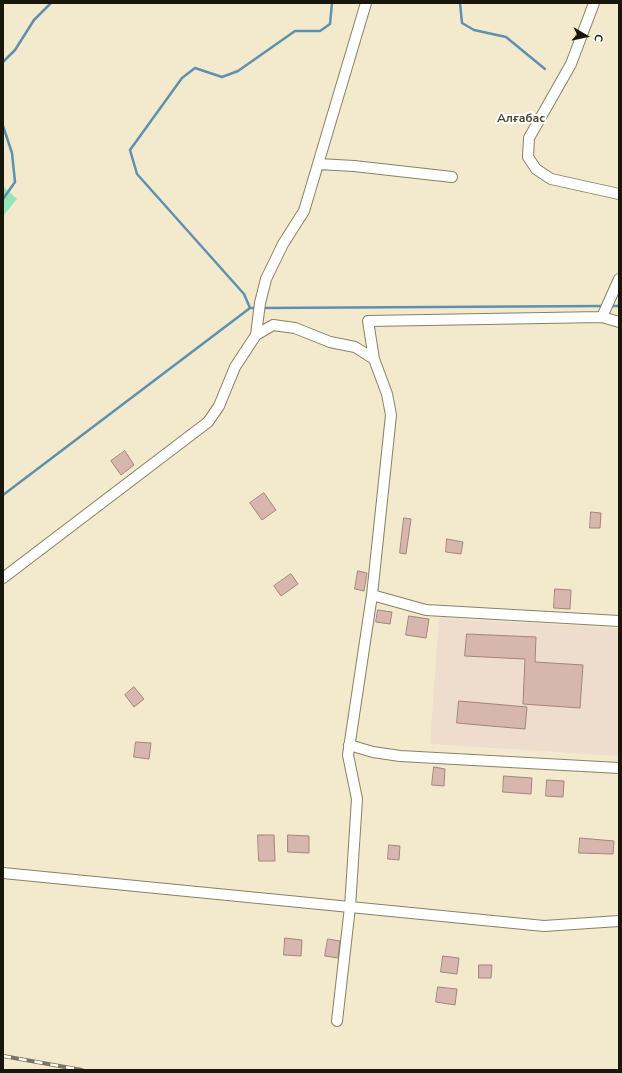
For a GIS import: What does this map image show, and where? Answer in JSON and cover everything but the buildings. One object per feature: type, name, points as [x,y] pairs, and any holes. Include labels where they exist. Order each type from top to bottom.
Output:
[{"type":"street","points":[[3,578],[208,422],[219,406],[235,367],[256,335],[260,303],[266,279],[283,244],[304,211],[366,3]]},
{"type":"street","points":[[594,3],[571,64],[529,138],[528,158],[536,169],[551,179],[619,194]]},
{"type":"street","points":[[318,164],[354,166],[452,178]]},
{"type":"street","points":[[602,316],[619,279]]},
{"type":"street","points":[[337,1021],[350,907],[357,799],[348,755],[372,595],[391,415],[387,394],[374,359],[368,321],[602,316],[619,322]]},
{"type":"street","points":[[256,335],[273,325],[295,328],[330,342],[355,347],[374,359]]},
{"type":"street","points":[[372,595],[426,610],[619,621]]},
{"type":"street","points":[[349,745],[373,752],[400,756],[619,768]]},
{"type":"street","points":[[3,873],[544,926],[619,921]]},
{"type":"shaded area","points":[[439,618],[619,628],[619,756],[430,744]]},
{"type":"green space","points":[[3,186],[17,199],[3,216]]},
{"type":"waterway","points":[[3,62],[15,50],[34,20],[51,3]]},
{"type":"waterway","points":[[250,308],[244,294],[137,174],[130,150],[182,78],[195,68],[222,77],[238,71],[295,31],[320,31],[330,24],[332,3]]},
{"type":"waterway","points":[[460,3],[462,23],[474,30],[506,37],[545,69]]},
{"type":"waterway","points":[[3,126],[12,153],[15,182],[3,199]]},
{"type":"waterway","points":[[262,308],[605,306]]},
{"type":"waterway","points":[[610,306],[619,306]]},
{"type":"waterway","points":[[3,495],[250,308],[257,308]]},
{"type":"railway","points":[[3,1056],[82,1070]]},
{"type":"district","name":"Алғабас","points":[[521,119]]}]
